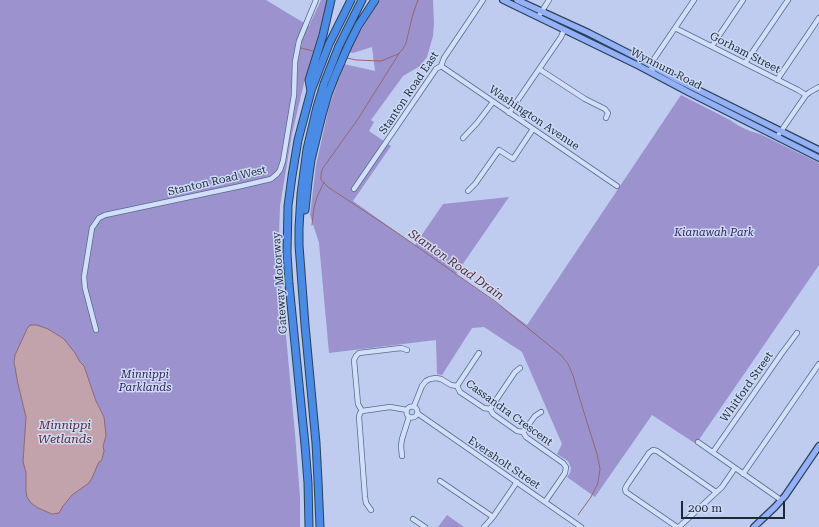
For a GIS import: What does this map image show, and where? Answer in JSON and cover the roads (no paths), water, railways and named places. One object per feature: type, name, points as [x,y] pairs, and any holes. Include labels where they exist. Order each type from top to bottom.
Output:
[{"type":"highway","points":[[311,91],[309,80],[323,36],[331,0]]},
{"type":"highway","name":"Gateway Motorway","points":[[309,527],[305,445],[289,284],[287,246],[288,206],[294,159],[311,91],[329,44],[351,0]]},
{"type":"highway","name":"Gateway Motorway","points":[[320,527],[316,443],[300,253],[299,228],[301,194],[307,149],[324,84],[345,32],[362,0]]},
{"type":"highway","points":[[300,253],[303,247],[304,223],[312,154],[322,115],[345,51],[358,26],[375,0]]},
{"type":"main road","name":"Wynnum Road","points":[[503,0],[607,50],[682,90],[819,158]]},
{"type":"main road","name":"Wynnum Road","points":[[517,0],[652,65],[819,150]]},
{"type":"main road","points":[[711,96],[714,102],[712,105]]},
{"type":"main road","points":[[754,527],[781,500],[819,446]]},
{"type":"street","name":"Stanton Road West","points":[[96,330],[85,288],[84,277],[92,228],[99,218],[104,215],[264,180],[271,178],[280,170],[283,162],[294,94],[299,41],[316,0]]},
{"type":"street","name":"Stanton Road East","points":[[354,189],[436,69],[441,66],[444,58],[483,0]]},
{"type":"street","points":[[538,18],[549,0]]},
{"type":"street","points":[[654,75],[651,68],[656,57],[694,0]]},
{"type":"street","points":[[712,46],[743,0]]},
{"type":"street","points":[[745,63],[788,0]]},
{"type":"street","points":[[778,80],[819,18]]},
{"type":"street","name":"Gorham Street","points":[[675,28],[806,95]]},
{"type":"street","points":[[509,113],[564,30]]},
{"type":"street","name":"Washington Avenue","points":[[441,66],[617,186]]},
{"type":"street","points":[[539,69],[585,99],[605,109],[608,113],[606,118]]},
{"type":"street","points":[[777,137],[806,95],[819,87]]},
{"type":"street","points":[[463,138],[480,120],[493,102]]},
{"type":"street","points":[[468,192],[499,150],[513,159],[534,129]]},
{"type":"street","name":"Whitford Street","points":[[713,452],[797,332]]},
{"type":"street","points":[[362,411],[358,404],[354,360],[356,356],[359,353],[401,348],[407,350]]},
{"type":"street","points":[[457,386],[479,354]]},
{"type":"street","points":[[743,474],[819,364]]},
{"type":"street","points":[[490,409],[515,372],[520,368]]},
{"type":"street","name":"Cassandra Crescent","points":[[414,406],[422,386],[426,381],[436,378],[441,379],[451,385],[457,386],[460,392],[484,408],[490,409],[493,414],[517,431],[523,432],[526,437],[563,463],[566,467],[565,473],[545,502]]},
{"type":"street","points":[[402,456],[402,439],[409,417],[406,414],[409,406],[414,406],[417,409],[416,413],[414,417],[409,417]]},
{"type":"street","points":[[362,411],[390,407],[407,410]]},
{"type":"street","points":[[362,411],[359,417],[364,490],[366,503],[370,510]]},
{"type":"street","points":[[523,432],[534,416],[541,412]]},
{"type":"street","name":"Eversholt Street","points":[[416,413],[579,526]]},
{"type":"street","points":[[698,442],[781,500]]},
{"type":"street","points":[[716,492],[657,451],[652,450],[625,489],[626,492],[678,527],[716,492],[722,486],[735,468]]},
{"type":"street","points":[[440,481],[493,517]]},
{"type":"street","points":[[484,527],[493,517],[517,482]]},
{"type":"street","points":[[413,519],[425,527]]},
{"type":"water","name":"Minnippi Wetlands","points":[[31,325],[37,325],[48,329],[64,339],[84,366],[96,401],[104,417],[106,436],[103,446],[104,451],[102,459],[99,462],[92,478],[89,483],[72,495],[59,513],[52,514],[31,503],[27,497],[26,491],[26,472],[23,462],[26,417],[14,362],[15,355],[27,329]]},
{"type":"waterway","name":"Stanton Road Drain","points":[[347,58],[356,60],[381,61],[398,54],[406,43],[418,0]]},
{"type":"waterway","points":[[301,48],[313,51]]},
{"type":"waterway","name":"Stanton Road Drain","points":[[400,52],[358,119],[323,168],[321,180],[328,187],[396,232],[496,302],[561,355],[568,364],[573,375],[597,454],[600,469],[598,483],[591,497],[578,515]]},
{"type":"waterway","points":[[312,225],[317,197],[324,182]]},
{"type":"park label","name":"Kianawah Park","points":[[714,233]]},
{"type":"park label","name":"Minnippi Parklands","points":[[145,381]]}]
